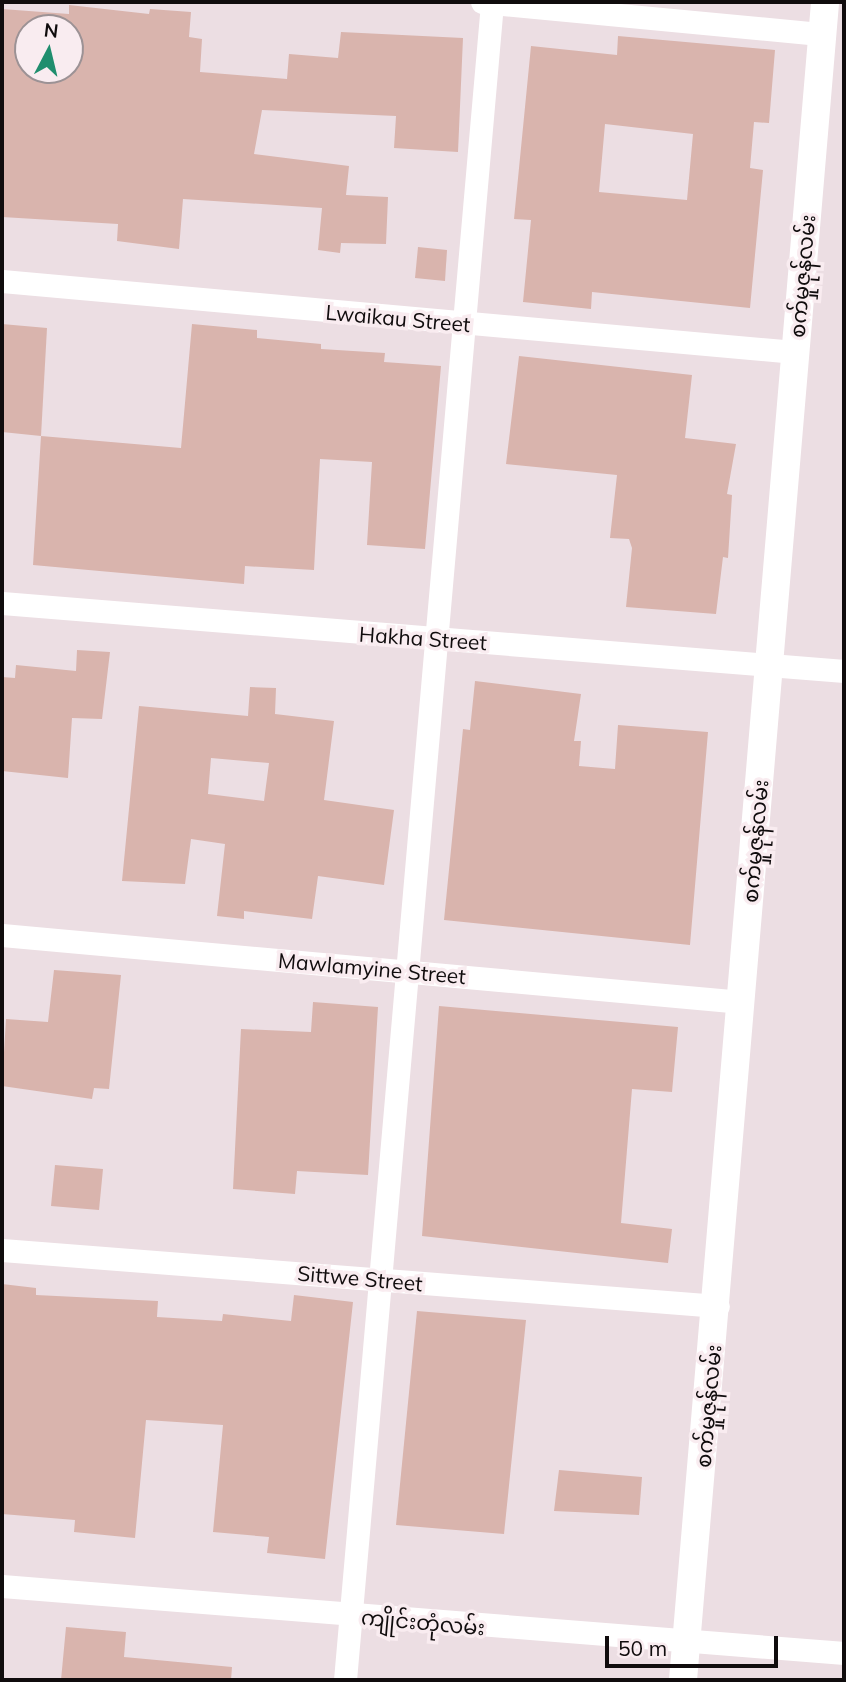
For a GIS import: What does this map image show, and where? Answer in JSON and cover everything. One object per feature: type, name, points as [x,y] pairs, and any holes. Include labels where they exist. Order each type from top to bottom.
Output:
[{"type":"street","points":[[482,2],[822,34]]},
{"type":"street","name":"စက်မှုဇုန်လမ်း","points":[[683,1680],[718,1307],[825,2]]},
{"type":"street","points":[[345,1680],[383,1280],[406,971],[492,3]]},
{"type":"street","name":"Lwaikau Street","points":[[2,281],[795,352]]},
{"type":"street","name":"Hakha Street","points":[[2,603],[844,671]]},
{"type":"street","name":"Mawlamyine Street","points":[[2,935],[742,1002]]},
{"type":"street","name":"Sittwe Street","points":[[2,1250],[718,1307]]},
{"type":"street","name":"ကျိုင်းတုံလမ်း","points":[[2,1586],[686,1643],[844,1653]]},
{"type":"building","points":[[69,5],[149,14],[150,9],[191,12],[189,37],[202,39],[200,72],[287,79],[289,54],[338,58],[341,32],[463,38],[458,152],[394,148],[396,116],[262,110],[254,154],[349,166],[346,195],[388,197],[386,244],[341,243],[340,253],[318,250],[322,208],[183,199],[179,249],[117,241],[118,224],[2,217],[2,9],[69,14]]},
{"type":"building","points":[[618,36],[775,50],[769,123],[754,122],[750,168],[763,170],[750,308],[592,292],[591,309],[523,302],[531,220],[514,219],[531,46],[617,55]],"holes":[[[605,124],[693,134],[687,200],[599,192]]]},
{"type":"building","points":[[418,247],[447,250],[445,281],[415,278]]},
{"type":"building","points":[[2,324],[47,328],[41,436],[2,432]]},
{"type":"building","points":[[192,324],[257,330],[257,338],[321,344],[321,349],[385,353],[384,362],[441,366],[425,549],[367,545],[372,462],[320,459],[314,570],[245,566],[244,584],[33,565],[41,436],[181,448]]},
{"type":"building","points":[[519,356],[692,375],[685,438],[736,444],[727,494],[732,495],[728,558],[723,557],[716,614],[626,607],[632,548],[629,539],[610,538],[617,475],[506,464]]},
{"type":"building","points":[[77,650],[110,652],[102,719],[72,718],[68,778],[2,771],[2,677],[15,678],[16,665],[76,671]]},
{"type":"building","points":[[475,681],[581,694],[574,741],[581,741],[579,766],[615,769],[618,725],[708,732],[690,945],[444,920],[463,729],[470,730]]},
{"type":"building","points":[[250,687],[276,688],[275,714],[334,721],[324,800],[394,810],[384,885],[318,876],[312,919],[244,911],[244,919],[217,916],[225,844],[191,839],[185,884],[122,881],[139,706],[248,716]],"holes":[[[211,758],[269,763],[264,801],[208,794]]]},
{"type":"building","points":[[54,970],[121,975],[109,1089],[94,1088],[92,1099],[2,1086],[6,1019],[48,1022]]},
{"type":"building","points":[[313,1002],[378,1007],[368,1175],[297,1171],[295,1194],[233,1189],[241,1029],[311,1032]]},
{"type":"building","points":[[439,1006],[678,1027],[672,1092],[632,1089],[621,1223],[672,1229],[668,1263],[422,1236]]},
{"type":"building","points":[[55,1165],[103,1169],[99,1210],[51,1206]]},
{"type":"building","points":[[2,1284],[36,1288],[36,1295],[158,1301],[157,1317],[222,1321],[223,1314],[291,1321],[294,1295],[353,1302],[325,1559],[267,1553],[269,1537],[213,1532],[223,1425],[146,1420],[135,1538],[74,1532],[75,1520],[2,1514]]},
{"type":"building","points":[[417,1311],[526,1320],[504,1534],[396,1525]]},
{"type":"building","points":[[559,1470],[642,1477],[639,1515],[554,1511]]},
{"type":"building","points":[[66,1627],[126,1632],[124,1657],[232,1667],[231,1680],[61,1680]]}]
